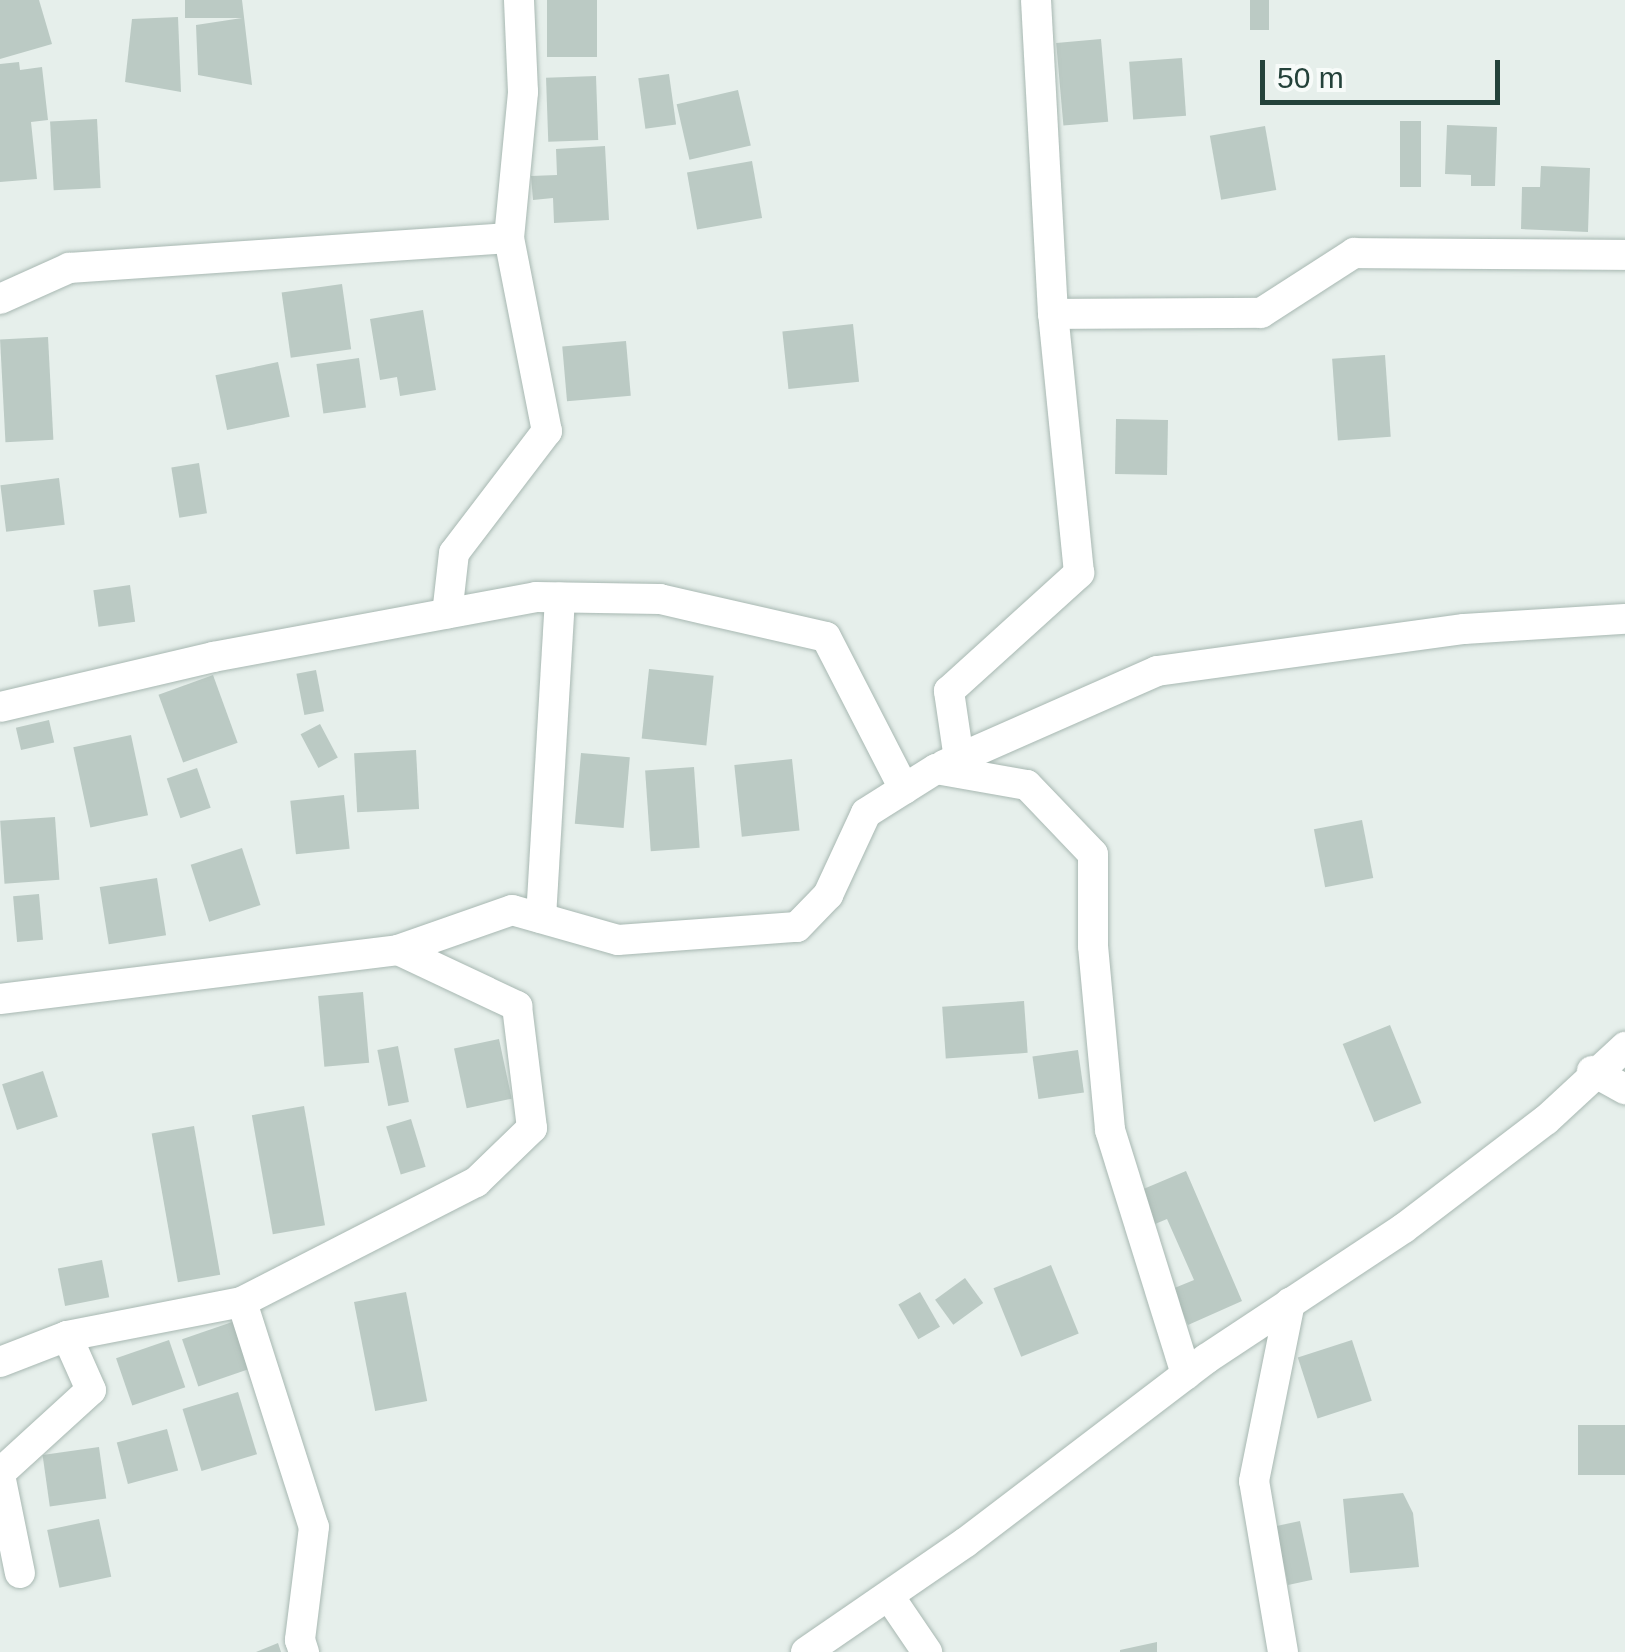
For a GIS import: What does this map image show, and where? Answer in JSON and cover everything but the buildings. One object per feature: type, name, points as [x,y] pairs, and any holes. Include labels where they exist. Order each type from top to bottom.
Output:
[{"type":"street","points":[[447,614],[454,553],[547,432],[510,238],[523,92],[519,0]]},
{"type":"street","points":[[948,764],[949,691],[1079,573],[1053,314],[1036,0]]},
{"type":"street","points":[[0,299],[69,268],[510,238]]},
{"type":"street","points":[[1053,314],[1261,313],[1354,253],[1625,255]]},
{"type":"street","points":[[542,918],[560,598]]},
{"type":"street","points":[[0,707],[447,614],[560,598],[660,599],[826,637],[904,789]]},
{"type":"street","points":[[0,999],[398,950],[512,910],[618,940],[797,927],[828,895],[866,813],[948,764],[1157,672],[1464,628],[1625,619]]},
{"type":"street","points":[[948,764],[1027,785],[1093,854],[1093,946],[1110,1130],[1186,1374]]},
{"type":"street","points":[[0,1362],[66,1336],[242,1302],[476,1182],[532,1128],[517,1006],[398,950]]},
{"type":"street","points":[[806,1652],[889,1596],[1186,1374],[1530,1132],[1592,1071],[1625,1046]]},
{"type":"street","points":[[1592,1071],[1625,1089]]},
{"type":"street","points":[[242,1302],[314,1527],[300,1640],[304,1652]]},
{"type":"street","points":[[1282,1652],[1254,1482],[1290,1303]]},
{"type":"street","points":[[20,1573],[1,1474],[17,1451],[92,1390],[66,1336]]},
{"type":"street","points":[[889,1596],[927,1652]]}]
